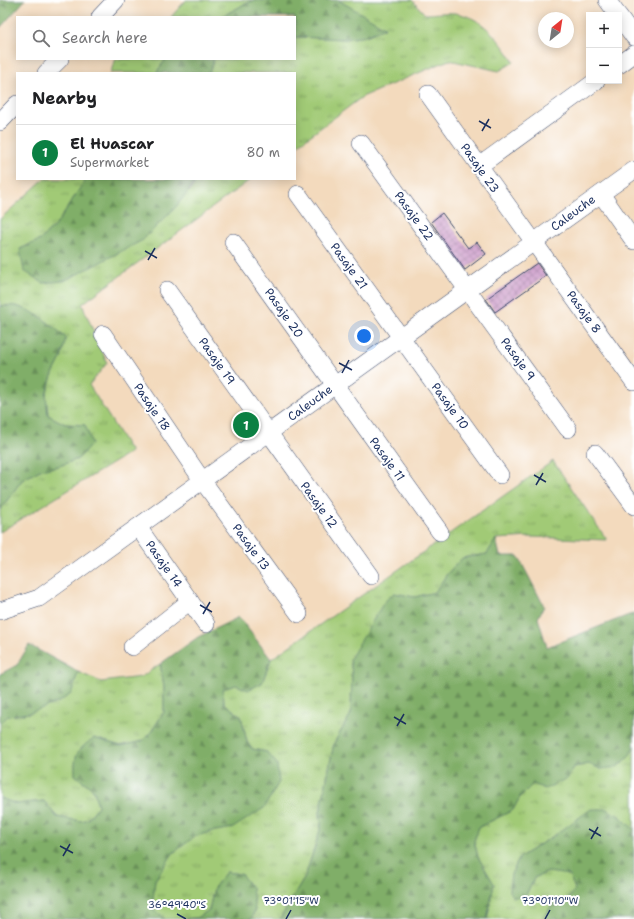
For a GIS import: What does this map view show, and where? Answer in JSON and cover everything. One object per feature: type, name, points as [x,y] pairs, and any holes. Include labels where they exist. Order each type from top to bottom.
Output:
[{"type":"street","points":[[101,16],[116,0]]},
{"type":"street","points":[[607,0],[615,12]]},
{"type":"street","points":[[622,21],[634,37]]},
{"type":"street","points":[[622,63],[634,54]]},
{"type":"street","points":[[47,72],[59,60]]},
{"type":"street","points":[[479,166],[592,84]]},
{"type":"street","name":"Pasaje 23","points":[[428,94],[533,242]]},
{"type":"street","points":[[0,122],[16,105]]},
{"type":"street","name":"Pasaje 22","points":[[361,143],[467,290]]},
{"type":"street","name":"Caleuche","points":[[0,611],[39,598],[634,170]]},
{"type":"street","name":"Pasaje 21","points":[[298,194],[400,338]]},
{"type":"street","points":[[601,194],[634,241]]},
{"type":"street","name":"Pasaje 20","points":[[233,242],[334,385]]},
{"type":"street","name":"Pasaje 8","points":[[533,242],[634,382]]},
{"type":"street","name":"Pasaje 19","points":[[167,290],[268,433]]},
{"type":"street","name":"Pasaje 9","points":[[467,290],[568,429]]},
{"type":"street","name":"Pasaje 18","points":[[103,334],[202,480]]},
{"type":"street","name":"Pasaje 10","points":[[400,338],[500,475]]},
{"type":"street","name":"Pasaje 11","points":[[334,385],[440,532]]},
{"type":"street","name":"Pasaje 12","points":[[268,433],[371,576]]},
{"type":"street","points":[[595,453],[634,506]]},
{"type":"street","name":"Pasaje 13","points":[[202,480],[299,614]]},
{"type":"street","name":"Pasaje 14","points":[[138,527],[206,624]]},
{"type":"street","points":[[132,647],[190,601]]},
{"type":"green space","points":[[0,0],[25,0],[0,28]]},
{"type":"green space","points":[[186,0],[255,0],[223,16],[172,16]]},
{"type":"green space","points":[[255,0],[338,0],[385,27],[366,36],[346,39],[296,37],[296,16],[223,16]]},
{"type":"green space","points":[[338,0],[412,0],[425,14],[451,13],[469,17],[484,26],[498,39],[514,62],[499,71],[449,60],[362,97],[296,146],[296,72],[209,72],[214,60],[296,60],[296,37],[346,39],[366,36],[385,28]]},
{"type":"green space","points":[[116,60],[165,60],[157,72],[110,72]]},
{"type":"green space","points":[[165,60],[214,60],[209,72],[157,72]]},
{"type":"green space","points":[[43,180],[85,180],[56,225],[40,240],[20,249],[190,191],[196,180],[250,180],[82,304],[107,363],[89,385],[131,452],[0,532],[0,510],[22,480],[40,470],[59,466],[78,459],[85,425],[65,424],[48,415],[46,395],[52,376],[61,358],[15,306],[0,306],[0,219]]},
{"type":"green space","points":[[85,180],[196,180],[176,207],[143,240],[64,281],[43,283],[24,271],[20,249],[40,240],[56,225]]},
{"type":"green space","points":[[0,306],[16,306],[30,311],[49,323],[66,338],[61,358],[52,376],[46,395],[48,415],[65,424],[85,425],[92,444],[78,459],[59,466],[40,470],[22,480],[0,510]]},
{"type":"green space","points":[[553,461],[607,540],[531,537],[496,539],[487,554],[462,558],[447,574],[435,592],[415,597],[394,593],[350,659],[352,674],[351,714],[334,743],[320,813],[321,827],[305,877],[280,919],[251,919],[255,910],[241,874],[226,872],[214,888],[209,910],[196,918],[165,919],[152,908],[155,880],[173,853],[194,837],[209,832],[233,828],[267,752],[252,749],[247,742],[241,716],[224,703],[223,688],[236,685],[262,683],[271,659]]},
{"type":"green space","points":[[496,539],[500,556],[518,556],[544,606],[538,618],[547,647],[634,613],[634,747],[628,758],[617,767],[601,769],[589,764],[574,767],[568,778],[545,789],[533,784],[520,797],[513,810],[479,827],[474,841],[478,857],[494,884],[487,919],[280,919],[305,877],[321,827],[320,813],[334,743],[351,714],[352,674],[350,659],[384,602],[394,593],[415,597],[435,592],[447,574],[462,558],[487,554]]},
{"type":"green space","points":[[239,617],[271,659],[262,683],[248,690],[236,685],[223,689],[224,703],[241,716],[247,742],[252,749],[267,752],[277,764],[279,782],[264,808],[233,828],[209,832],[194,837],[173,853],[155,880],[152,908],[165,919],[0,919],[0,798],[16,804],[44,801],[57,817],[81,821],[88,819],[98,806],[94,790],[75,775],[75,762],[80,749],[94,738],[121,746],[142,741],[149,735],[164,712],[164,687],[160,664],[198,637]]},
{"type":"green space","points":[[29,645],[78,672],[71,694],[59,702],[29,713],[8,716],[0,724],[0,674],[17,665]]},
{"type":"green space","points":[[160,664],[164,687],[164,712],[149,735],[142,741],[121,746],[94,738],[75,775],[94,790],[98,806],[88,819],[81,821],[57,817],[44,801],[16,804],[0,798],[0,724],[8,716],[29,713],[71,694],[78,672],[101,682],[141,677]]},
{"type":"green space","points":[[634,747],[634,830],[622,818],[555,835],[520,857],[525,897],[534,878],[548,872],[569,874],[575,889],[568,900],[552,904],[544,919],[487,919],[494,884],[478,857],[474,841],[479,827],[513,810],[520,797],[533,784],[568,778],[574,767],[589,764],[601,769],[628,758]]},
{"type":"green space","points":[[591,809],[607,809],[622,818],[634,830],[634,919],[544,919],[552,904],[568,900],[575,889],[569,875],[548,872],[534,878],[525,897],[513,897],[509,889],[511,874],[520,857],[555,835]]},
{"type":"green space","points":[[226,872],[241,874],[252,888],[255,910],[251,919],[186,919],[196,918],[209,910],[214,888]]},
{"type":"building","points":[[442,213],[468,248],[477,242],[486,254],[465,270],[431,222]]},
{"type":"building","points":[[537,263],[546,276],[495,312],[486,299]]},
{"type":"place","name":"El Huascar","points":[[246,425]]}]
